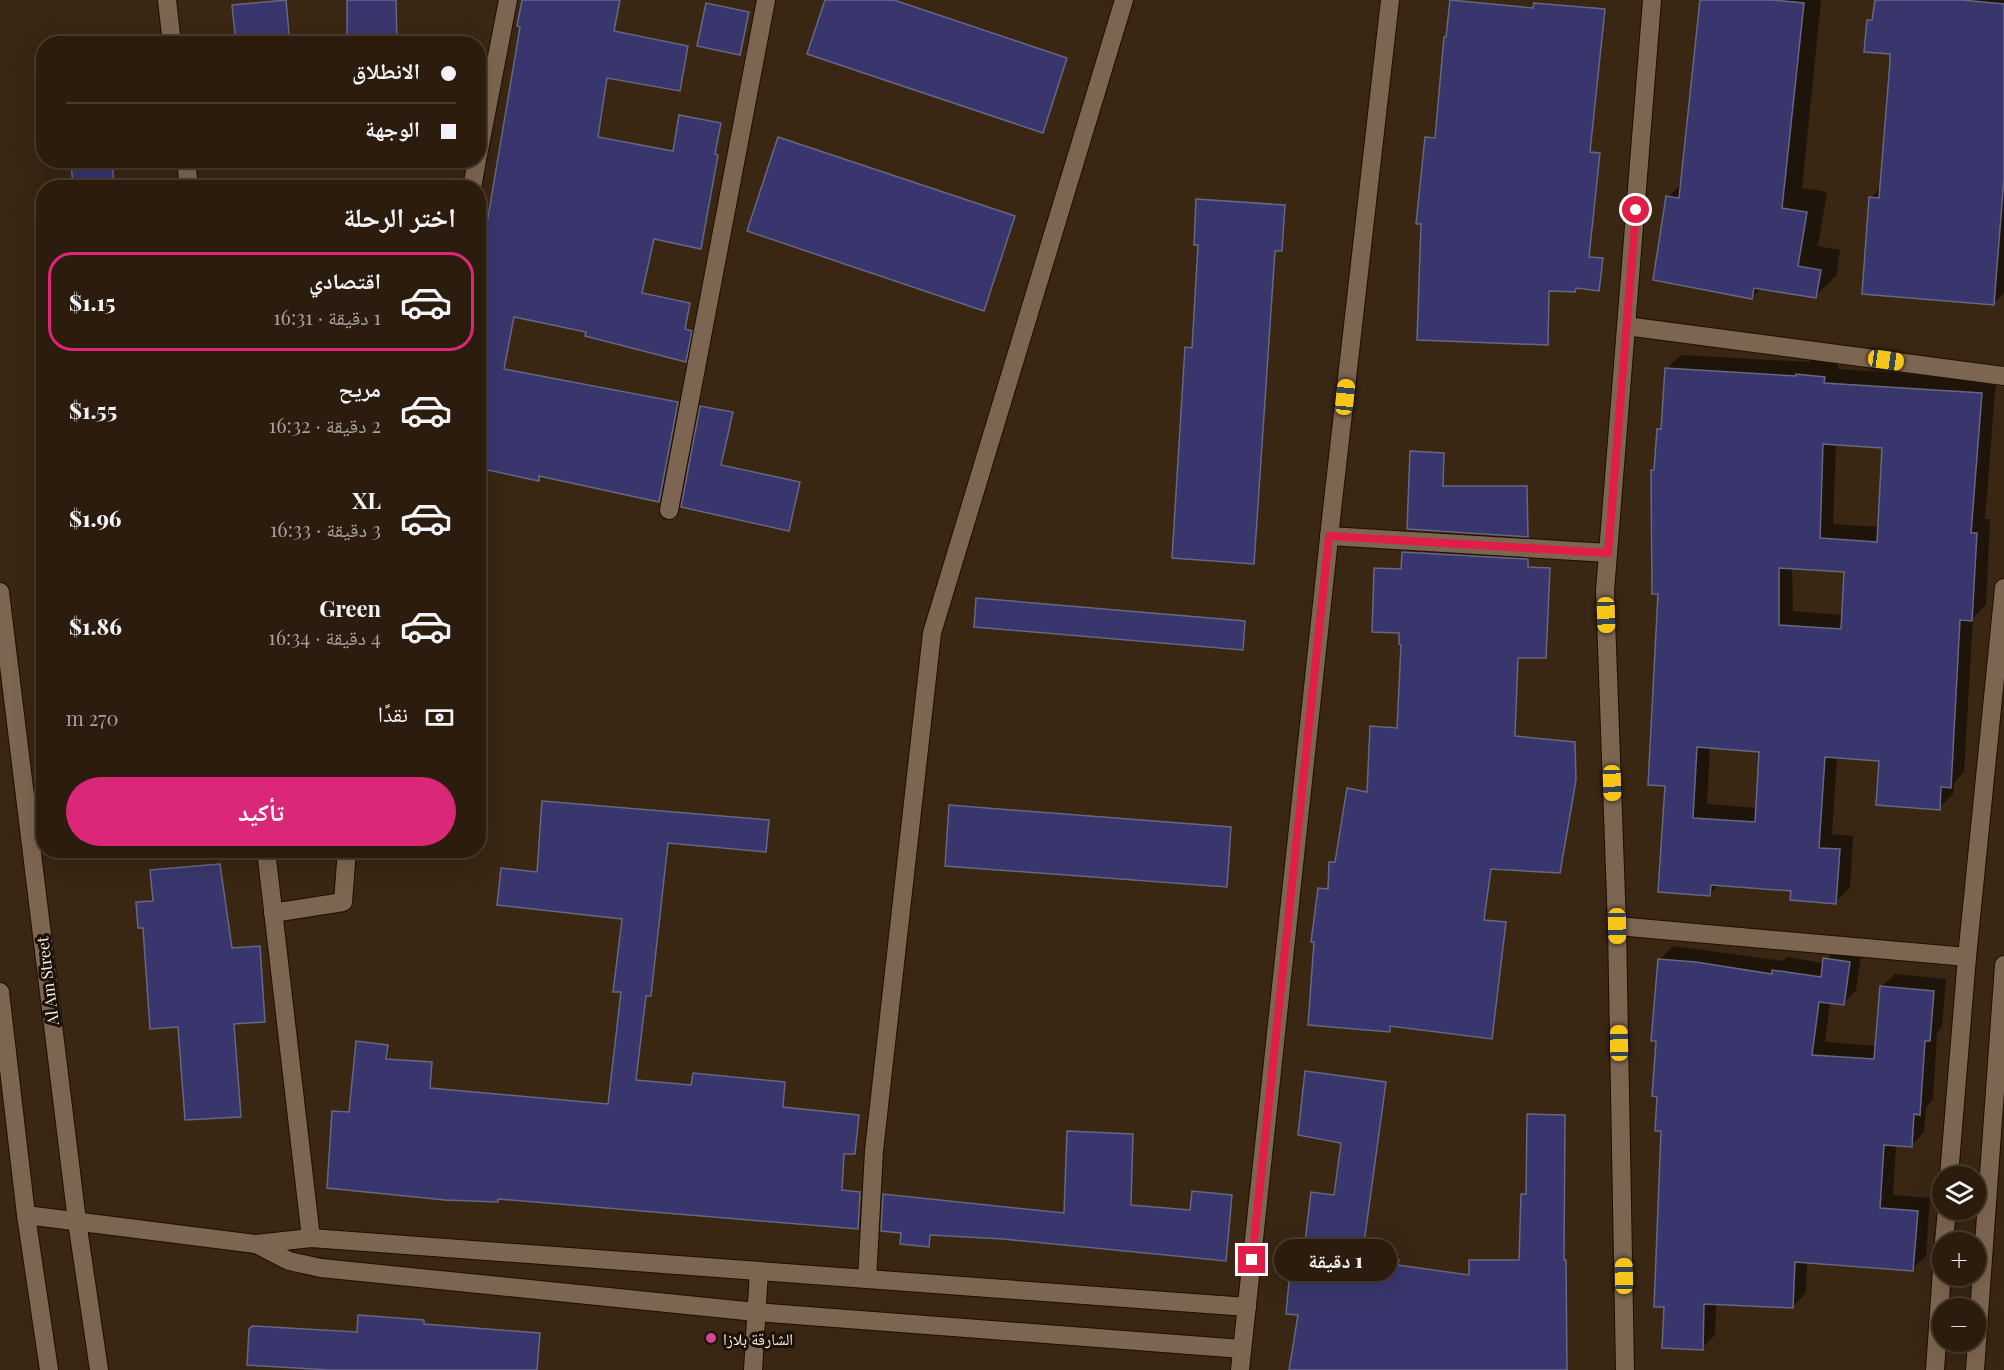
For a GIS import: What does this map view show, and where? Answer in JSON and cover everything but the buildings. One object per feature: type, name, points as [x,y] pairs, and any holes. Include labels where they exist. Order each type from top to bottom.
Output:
[{"type":"street","points":[[167,0],[171,36]]},
{"type":"street","points":[[486,114],[508,0]]},
{"type":"street","points":[[669,510],[766,0]]},
{"type":"street","points":[[867,1279],[874,1151],[932,633],[1124,0]]},
{"type":"street","points":[[1240,1370],[1329,536],[1390,0]]},
{"type":"street","points":[[1625,1370],[1617,926],[1605,591],[1652,0]]},
{"type":"street","points":[[1626,326],[2004,376]]},
{"type":"street","points":[[1329,536],[1608,553]]},
{"type":"street","points":[[1950,1166],[1967,957],[2004,588]]},
{"type":"street","name":"Al Am Street","points":[[0,592],[77,1221],[99,1370]]},
{"type":"street","points":[[267,858],[311,1238]]},
{"type":"street","points":[[273,913],[343,902],[346,858]]},
{"type":"street","points":[[1617,926],[1967,957]]},
{"type":"street","points":[[1975,1370],[2004,965]]},
{"type":"street","points":[[0,992],[26,1215],[49,1370]]},
{"type":"street","points":[[26,1215],[256,1244],[311,1238],[1247,1307]]},
{"type":"street","points":[[256,1244],[289,1261],[321,1268],[756,1312],[1242,1349]]},
{"type":"street","points":[[753,1370],[759,1271]]},
{"type":"street","points":[[1935,1370],[1941,1286]]},
{"type":"place","name":"الشارقة بلازا","points":[[711,1338]]},
{"type":"route","points":[[1252,1260],[1329,536],[1608,553],[1636,210]]}]
